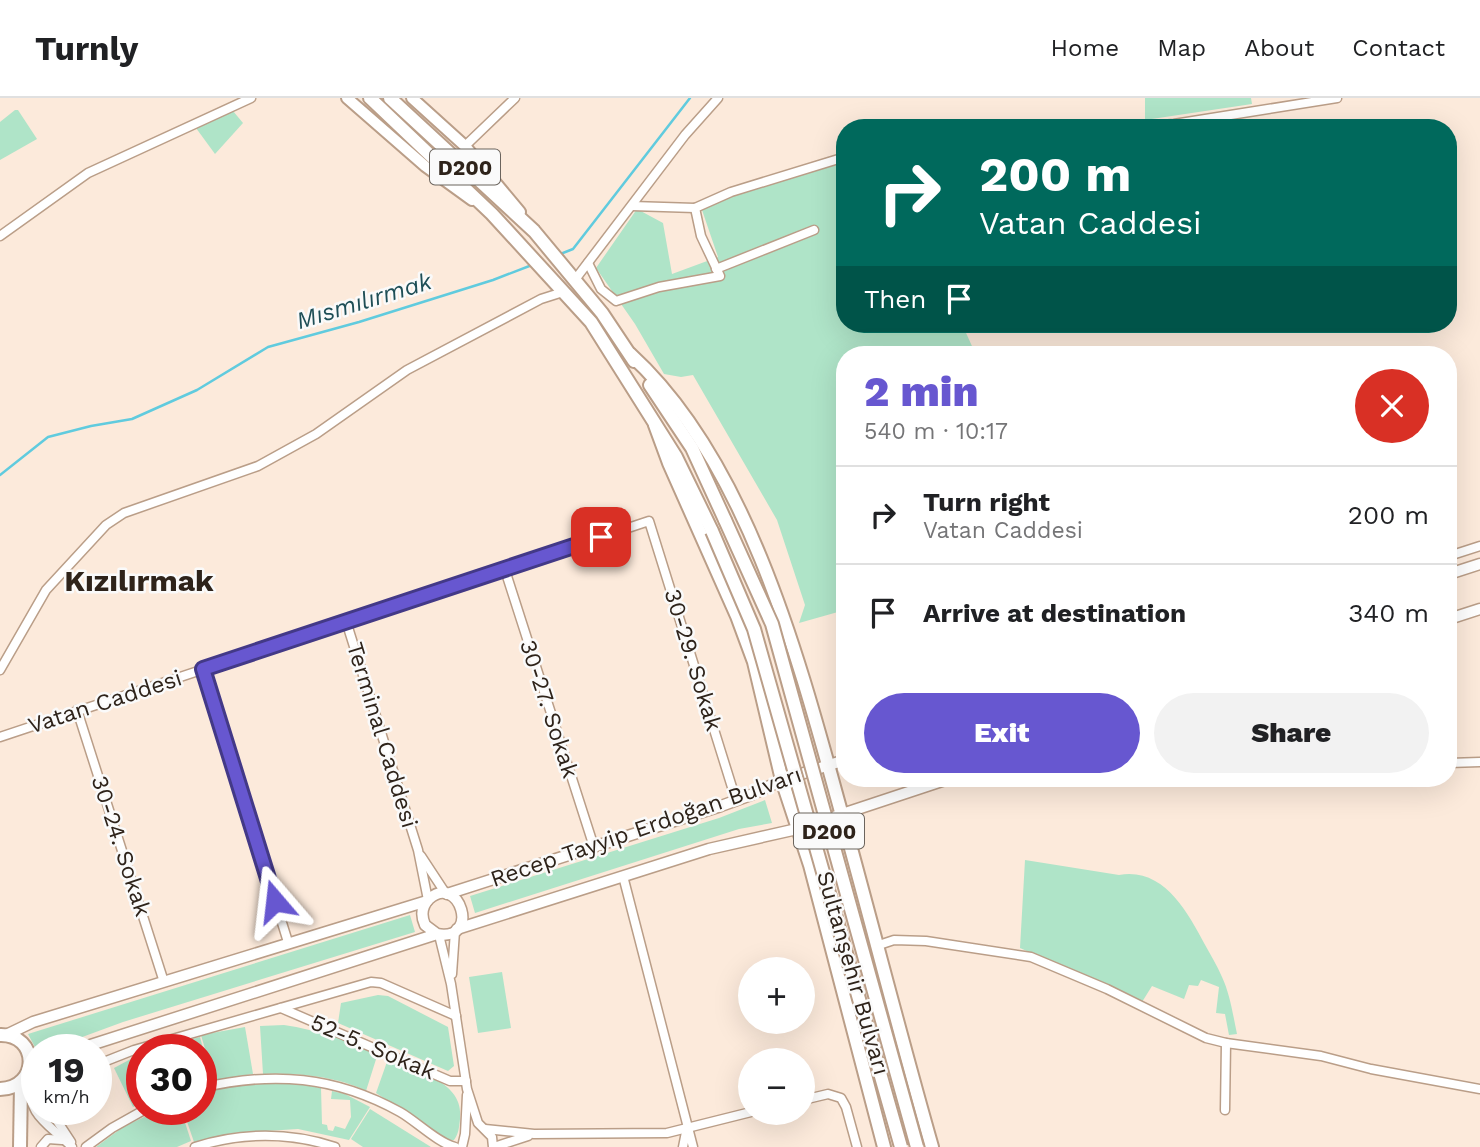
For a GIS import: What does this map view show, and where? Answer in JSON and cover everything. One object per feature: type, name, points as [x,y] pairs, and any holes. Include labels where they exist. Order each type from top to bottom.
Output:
[{"type":"main road","points":[[347,98],[425,166],[492,214]]},
{"type":"main road","name":"Sultanşehir Bulvarı","points":[[370,98],[390,104],[534,231],[602,313],[692,448],[772,624],[918,1147]]},
{"type":"main road","points":[[412,98],[465,146],[534,231]]},
{"type":"main road","name":"Sultanşehir Bulvarı","points":[[390,104],[590,322],[676,457],[712,531],[754,629],[901,1147]]},
{"type":"main road","points":[[629,354],[652,374],[697,435],[719,472],[760,554],[788,633],[828,765],[932,1147]]},
{"type":"main road","points":[[655,425],[754,662],[782,779],[810,865],[884,1147]]},
{"type":"main road","points":[[2,1033],[21,1043]]},
{"type":"main road","points":[[0,1089],[9,1089],[21,1078]]},
{"type":"main road","points":[[20,1147],[22,1125]]},
{"type":"street","points":[[0,236],[88,173],[251,98]]},
{"type":"street","points":[[465,146],[515,98]]},
{"type":"street","points":[[570,276],[588,263],[685,135],[718,98]]},
{"type":"street","points":[[1205,119],[1337,98]]},
{"type":"street","points":[[632,206],[695,208],[731,192],[836,160]]},
{"type":"street","points":[[588,263],[601,289],[617,301],[659,287],[720,276],[701,236],[695,208]]},
{"type":"street","points":[[716,269],[814,230]]},
{"type":"street","points":[[0,670],[46,590],[106,525],[124,513],[258,466],[316,434],[408,370],[541,299],[563,292]]},
{"type":"street","name":"Vatan Caddesi","points":[[0,737],[649,521]]},
{"type":"street","name":"30-29. Sokak","points":[[649,521],[736,800]]},
{"type":"street","points":[[1457,553],[1480,546]]},
{"type":"street","points":[[1457,571],[1480,564]]},
{"type":"street","name":"30-27. Sokak","points":[[505,570],[594,847]]},
{"type":"street","points":[[1457,616],[1480,609]]},
{"type":"street","name":"Terminal Caddesi","points":[[346,621],[418,850],[427,901]]},
{"type":"street","points":[[203,669],[288,942]]},
{"type":"street","name":"30-24. Sokak","points":[[77,710],[164,982]]},
{"type":"street","points":[[1457,763],[1480,762]]},
{"type":"street","name":"Recep Tayyip Erdoğan Bulvarı","points":[[446,894],[736,800],[782,779],[836,763]]},
{"type":"street","name":"Recep Tayyip Erdoğan Bulvarı","points":[[456,930],[709,849],[797,829],[924,787]]},
{"type":"street","name":"Terminal Caddesi","points":[[418,850],[446,894]]},
{"type":"street","points":[[623,876],[693,1147]]},
{"type":"street","points":[[2,1033],[427,901],[436,895],[446,894],[457,900],[462,908],[462,920],[456,930],[452,984]]},
{"type":"street","points":[[427,901],[422,911],[423,921],[428,929],[446,935],[456,930]]},
{"type":"street","points":[[217,1085],[244,1079],[284,1077],[334,1086],[384,1104],[450,1146],[462,1147],[466,1085],[452,984],[438,934]]},
{"type":"street","points":[[112,1038],[438,934]]},
{"type":"street","points":[[876,946],[894,940],[926,941],[1031,957],[1107,989],[1206,1038],[1321,1056],[1371,1069],[1480,1089]]},
{"type":"street","points":[[112,1059],[134,1050],[376,982],[456,1016]]},
{"type":"street","name":"52-5. Sokak","points":[[281,1008],[450,1081],[466,1085]]},
{"type":"street","points":[[1225,1110],[1226,1043]]},
{"type":"street","points":[[466,1085],[483,1129],[492,1137],[493,1147],[534,1134]]},
{"type":"street","points":[[815,1097],[828,1094],[841,1098],[857,1147]]},
{"type":"street","points":[[465,1133],[473,1129],[483,1129],[534,1134],[667,1133],[738,1115]]},
{"type":"street","points":[[86,1147],[126,1120]]},
{"type":"street","points":[[49,1125],[70,1145]]},
{"type":"street","points":[[59,1125],[70,1145]]},
{"type":"street","points":[[683,1147],[687,1127]]},
{"type":"street","points":[[195,1147],[235,1138],[268,1136],[300,1138],[335,1147]]},
{"type":"street","points":[[41,1147],[48,1139],[70,1145]]},
{"type":"green space","points":[[1145,98],[1251,98],[1252,104],[1145,119]]},
{"type":"green space","points":[[18,110],[37,139],[0,160],[0,122]]},
{"type":"green space","points":[[233,111],[243,123],[215,154],[196,128]]},
{"type":"green space","points":[[836,165],[836,333],[966,333],[972,346],[836,346],[836,613],[799,623],[805,605],[777,520],[693,375],[681,377],[664,374],[635,324],[596,268],[637,209],[663,223],[672,274],[718,257],[702,210],[744,191]]},
{"type":"green space","points":[[765,800],[772,823],[739,829],[475,913],[470,896],[719,818]]},
{"type":"green space","points":[[1025,860],[1119,875],[1135,874],[1161,885],[1172,894],[1218,968],[1227,990],[1237,1034],[1229,1035],[1225,1014],[1216,1013],[1219,987],[1201,980],[1198,986],[1189,985],[1184,999],[1152,986],[1142,1002],[1020,948]]},
{"type":"green space","points":[[410,915],[415,932],[90,1034],[28,1034]]},
{"type":"green space","points":[[502,972],[511,1028],[478,1033],[469,977]]},
{"type":"green space","points":[[378,995],[388,996],[448,1027],[454,1066],[448,1071],[338,1023],[341,1003]]},
{"type":"green space","points":[[284,1025],[332,1036],[378,1053],[366,1091],[316,1076],[263,1074],[260,1026]]},
{"type":"green space","points":[[245,1027],[253,1074],[217,1080],[217,1034],[206,1034]]},
{"type":"green space","points":[[388,1059],[436,1079],[455,1095],[460,1119],[454,1140],[448,1140],[376,1093]]},
{"type":"green space","points":[[126,1062],[126,1093],[114,1068]]},
{"type":"green space","points":[[289,1082],[321,1088],[322,1124],[333,1131],[335,1126],[345,1129],[351,1117],[350,1100],[331,1099],[332,1091],[345,1094],[370,1107],[349,1140],[298,1129],[233,1133],[194,1142],[188,1125],[217,1125],[217,1088]]},
{"type":"green space","points":[[370,1109],[431,1147],[363,1147],[351,1139]]},
{"type":"green space","points":[[186,1125],[191,1141],[177,1147],[96,1147],[123,1127]]},
{"type":"waterway","name":"Mısmılırmak","points":[[558,255],[573,249],[690,98]]},
{"type":"waterway","name":"Mısmılırmak","points":[[0,475],[48,437],[132,419],[197,390],[268,347],[359,322],[532,265]]},
{"type":"district","name":"Kızılırmak","points":[[139,580]]},
{"type":"route","points":[[275,901],[203,669],[601,537]]}]
